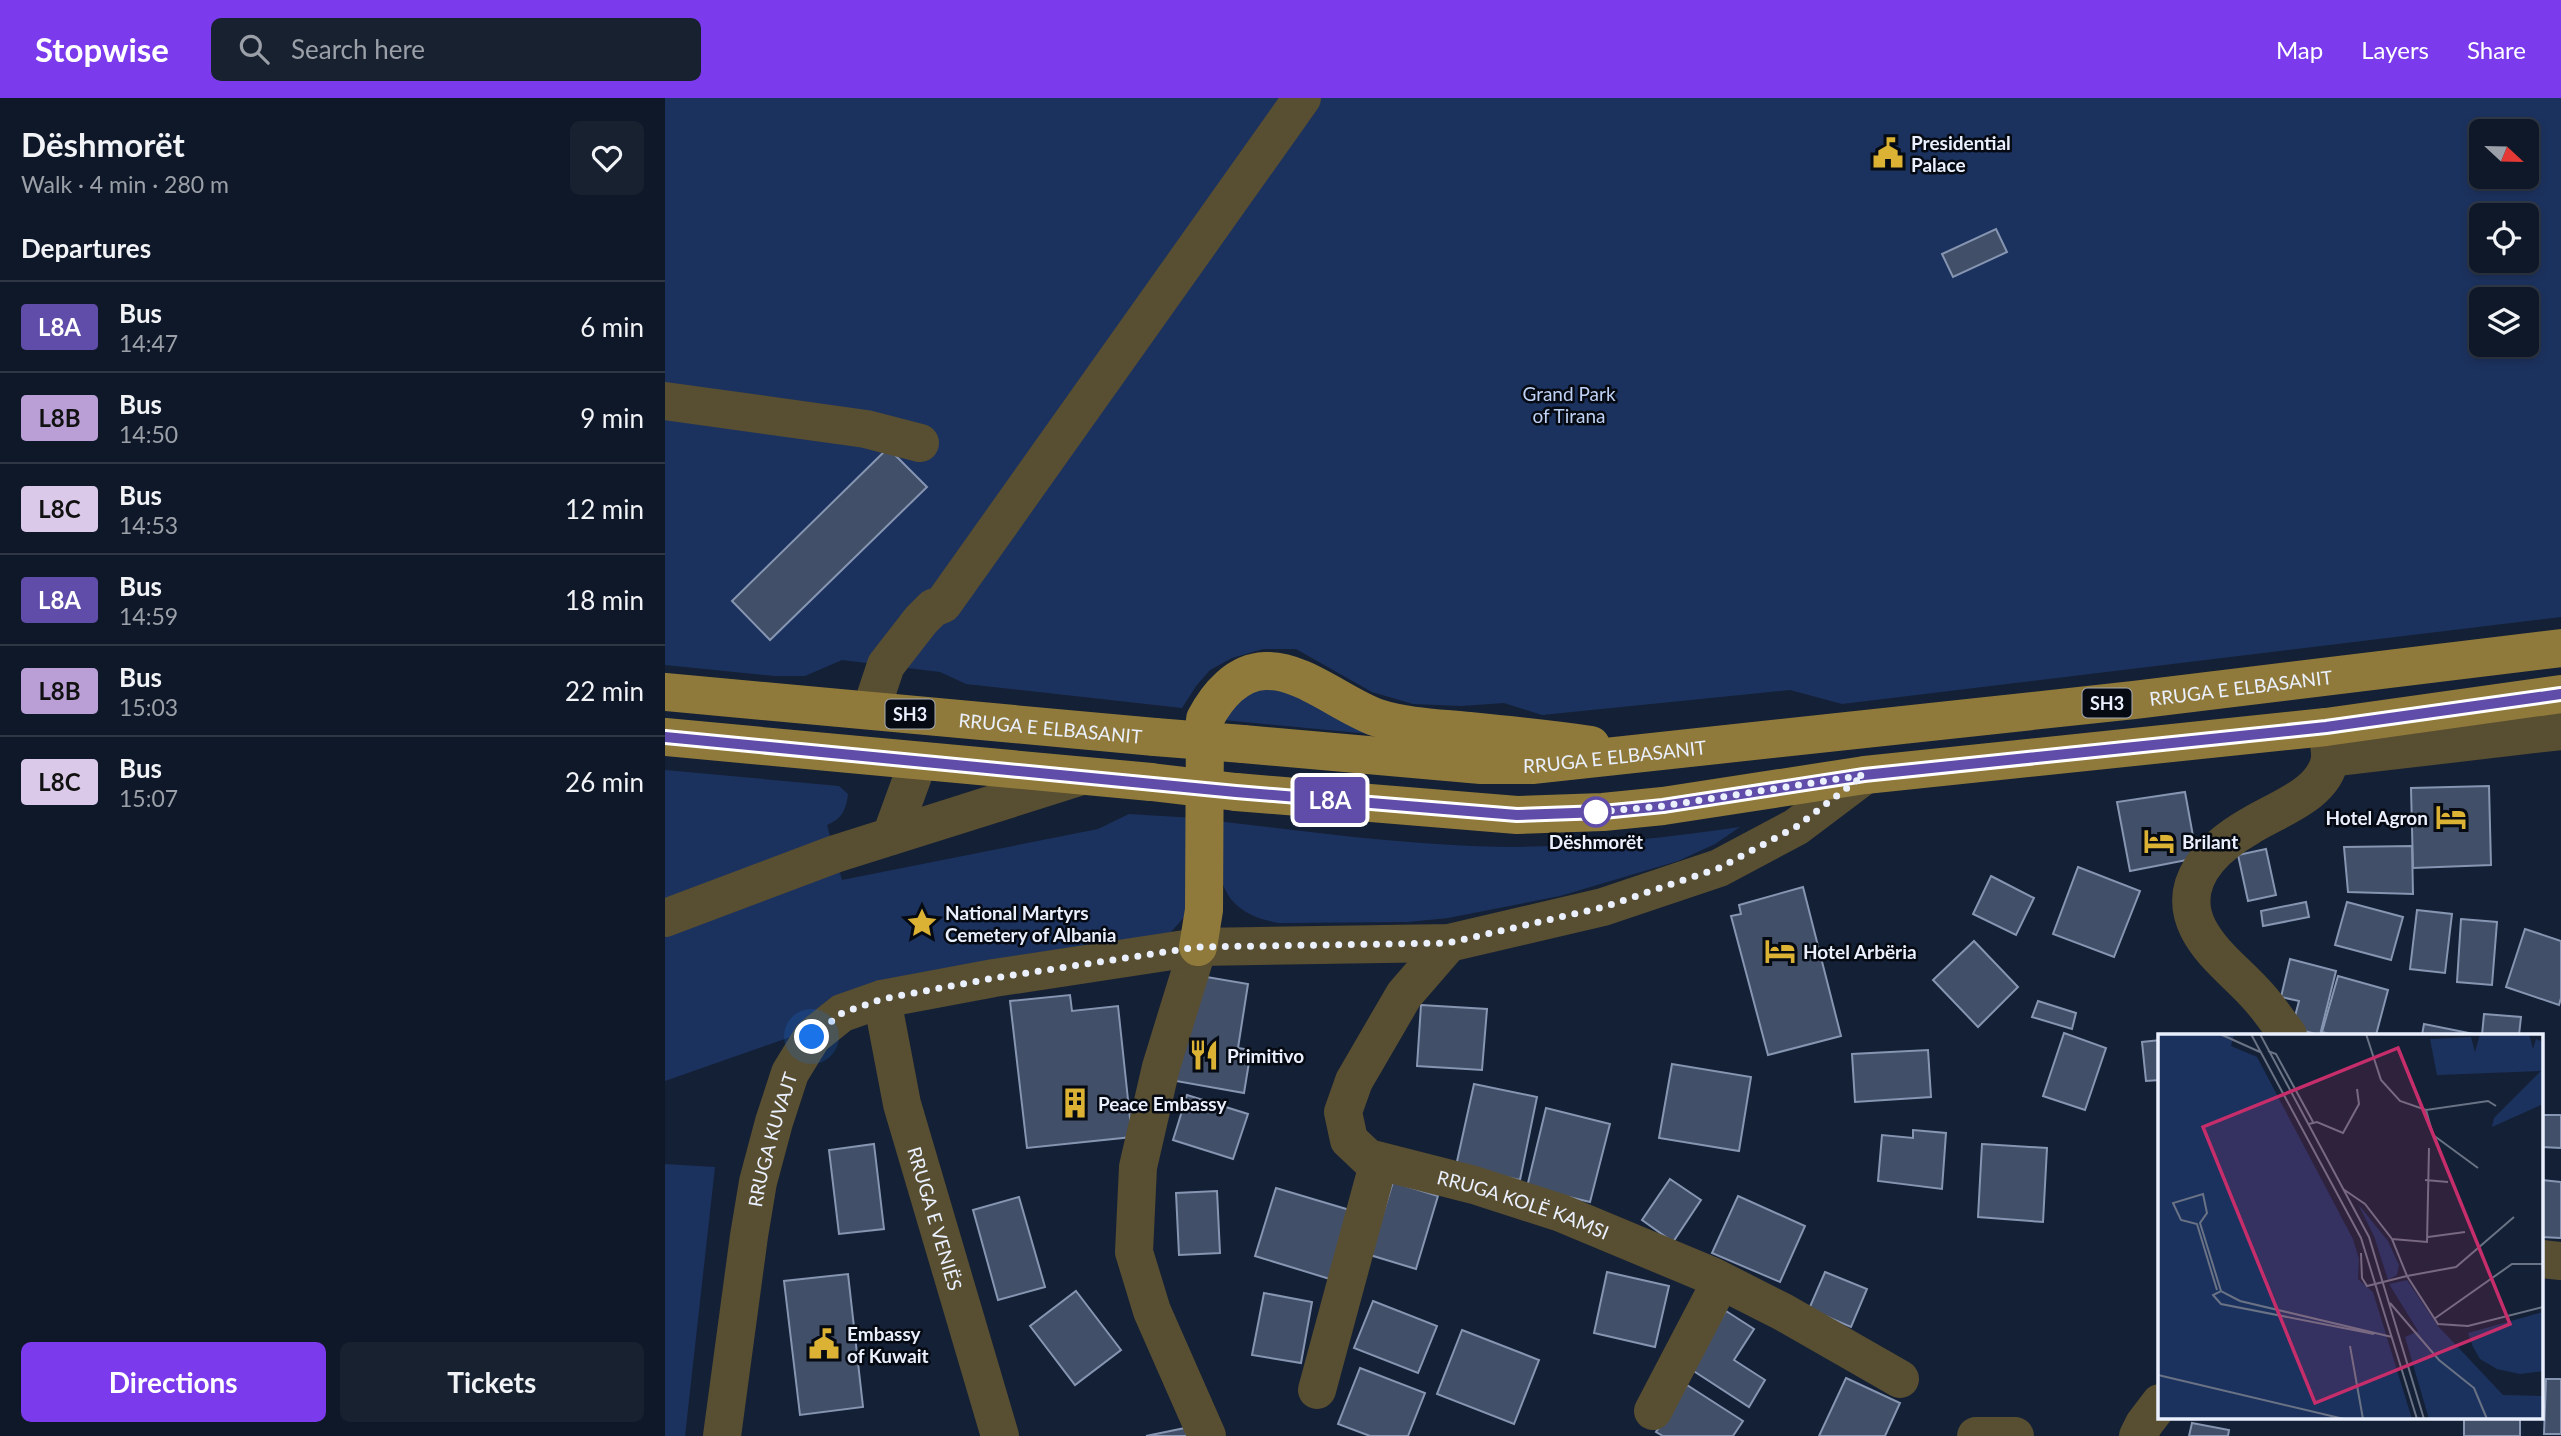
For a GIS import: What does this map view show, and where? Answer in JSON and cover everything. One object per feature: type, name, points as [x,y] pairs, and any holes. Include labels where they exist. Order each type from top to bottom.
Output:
[{"type":"main road","name":"RRUGA E ELBASANIT","points":[[665,692],[1481,765],[1532,765],[2134,700],[2561,648]]},
{"type":"main road","points":[[1198,947],[1204,910],[1205,719],[1215,701],[1231,685],[1247,675],[1265,671],[1289,674],[1379,718],[1443,729],[1652,753]]},
{"type":"main road","points":[[665,737],[1236,792],[1517,815],[1603,812],[1663,806],[1864,775],[2328,742],[2561,694]]},
{"type":"street","points":[[933,608],[932,596],[1276,98]]},
{"type":"street","points":[[871,710],[886,665],[933,608],[943,604],[1302,98]]},
{"type":"street","points":[[665,401],[866,429],[920,443]]},
{"type":"street","points":[[2287,1034],[2257,995],[2211,948],[2198,929],[2191,907],[2191,885],[2204,864],[2248,827],[2301,797],[2318,782],[2328,742],[2561,731]]},
{"type":"street","points":[[891,836],[918,762]]},
{"type":"street","name":"RRUGA KUVAJT","points":[[722,1436],[758,1182],[774,1122],[790,1073],[812,1037],[842,1013],[882,999],[994,978],[1198,947],[1448,943],[1604,907],[1719,868],[1796,827],[1864,775]]},
{"type":"street","points":[[665,918],[835,854],[1080,777]]},
{"type":"street","name":"RRUGA KOLË KAMSI","points":[[1448,943],[1404,995],[1377,1037],[1354,1081],[1343,1112],[1349,1140],[1368,1158],[1474,1185],[1562,1213],[1721,1281],[1783,1312],[1900,1379]]},
{"type":"street","points":[[1198,947],[1161,1067],[1138,1167],[1134,1252],[1152,1311],[1207,1436]]},
{"type":"street","name":"RRUGA E VENIËS","points":[[882,999],[902,1104],[1000,1436]]},
{"type":"street","points":[[1317,1390],[1379,1161]]},
{"type":"street","points":[[2543,1259],[2561,1261]]},
{"type":"street","points":[[1653,1411],[1721,1281]]},
{"type":"street","points":[[2138,1436],[2158,1406]]},
{"type":"street","points":[[1976,1436],[2015,1436]]},
{"type":"green space","name":"Grand Park of Tirana","points":[[665,98],[2561,98],[2561,617],[1842,704],[1790,690],[1542,715],[1504,703],[1461,706],[1413,704],[1372,692],[1296,649],[1263,649],[1232,658],[1210,670],[1182,708],[966,684],[940,672],[842,660],[805,676],[775,676],[665,665]]},
{"type":"green space","points":[[1267,683],[1391,736],[1223,720],[1225,706]]},
{"type":"green space","name":"National Martyrs Cemetery of Albania","points":[[665,770],[839,786],[848,794],[846,805],[840,817],[827,825],[842,880],[1098,829],[1129,814],[1195,818],[1186,915],[1171,932],[802,1033],[665,1081]]},
{"type":"green space","points":[[1216,821],[1398,841],[1507,847],[1624,841],[1740,827],[1715,844],[1678,861],[1560,896],[1448,918],[1408,922],[1279,923],[1258,918],[1232,900],[1220,873]]},
{"type":"green space","points":[[665,1164],[715,1167],[685,1436],[665,1436]]},
{"type":"building","points":[[1996,229],[2007,252],[1953,277],[1942,254]]},
{"type":"building","points":[[888,448],[927,487],[770,640],[732,601]]},
{"type":"building","name":"Hotel Agron","points":[[2489,786],[2491,865],[2413,868],[2411,788]]},
{"type":"building","name":"Brilant","points":[[2185,792],[2197,858],[2130,871],[2117,802]]},
{"type":"building","points":[[2412,846],[2413,894],[2348,892],[2344,847]]},
{"type":"building","points":[[2266,849],[2276,895],[2248,901],[2238,855]]},
{"type":"building","points":[[2078,867],[2140,891],[2114,957],[2053,934]]},
{"type":"building","points":[[1991,876],[2034,898],[2016,935],[1973,914]]},
{"type":"building","name":"Hotel Arbëria","points":[[1803,887],[1841,1036],[1768,1055],[1731,916],[1741,914],[1739,905]]},
{"type":"building","points":[[2306,902],[2309,917],[2263,926],[2261,911]]},
{"type":"building","points":[[2347,902],[2403,917],[2391,960],[2335,945]]},
{"type":"building","points":[[2417,910],[2452,914],[2445,973],[2410,969]]},
{"type":"building","points":[[2461,919],[2497,922],[2492,985],[2457,982]]},
{"type":"building","points":[[2525,929],[2561,941],[2559,1005],[2506,987]]},
{"type":"building","points":[[1974,941],[2018,987],[1978,1027],[1933,980]]},
{"type":"building","points":[[2290,959],[2336,971],[2320,1034],[2292,1028],[2299,1001],[2281,997]]},
{"type":"building","points":[[1195,975],[1248,984],[1238,1048],[1251,1050],[1244,1093],[1176,1081]]},
{"type":"building","points":[[2338,976],[2388,990],[2376,1034],[2322,1032]]},
{"type":"building","name":"Peace Embassy","points":[[1070,995],[1072,1011],[1118,1006],[1132,1137],[1027,1148],[1010,1001]]},
{"type":"building","points":[[2038,1001],[2076,1013],[2072,1029],[2032,1017]]},
{"type":"building","points":[[1421,1005],[1487,1009],[1482,1070],[1417,1066]]},
{"type":"building","points":[[2484,1014],[2521,1017],[2519,1034],[2482,1034]]},
{"type":"building","points":[[2424,1024],[2474,1034],[2422,1034]]},
{"type":"building","points":[[2064,1033],[2106,1048],[2085,1110],[2043,1096]]},
{"type":"building","points":[[2158,1040],[2158,1080],[2146,1081],[2142,1042]]},
{"type":"building","points":[[1928,1050],[1931,1097],[1855,1102],[1852,1054]]},
{"type":"building","points":[[1672,1064],[1751,1077],[1739,1151],[1659,1138]]},
{"type":"building","points":[[1474,1084],[1537,1097],[1520,1180],[1456,1166]]},
{"type":"building","points":[[1187,1095],[1248,1114],[1233,1159],[1173,1140]]},
{"type":"building","points":[[1546,1108],[1610,1124],[1590,1202],[1527,1187]]},
{"type":"building","points":[[2543,1115],[2561,1115],[2561,1148],[2543,1147]]},
{"type":"building","points":[[1913,1130],[1946,1133],[1942,1189],[1878,1181],[1882,1135],[1913,1138]]},
{"type":"building","points":[[874,1144],[884,1229],[839,1234],[829,1150]]},
{"type":"building","points":[[1982,1144],[2047,1148],[2043,1222],[1978,1217]]},
{"type":"building","points":[[1670,1179],[1701,1200],[1673,1242],[1642,1220]]},
{"type":"building","points":[[2543,1180],[2561,1182],[2561,1238],[2543,1237]]},
{"type":"building","points":[[1393,1182],[1438,1196],[1416,1269],[1370,1255]]},
{"type":"building","points":[[1276,1188],[1353,1211],[1333,1280],[1255,1256]]},
{"type":"building","points":[[1217,1191],[1220,1253],[1179,1255],[1176,1193]]},
{"type":"building","points":[[1738,1196],[1805,1226],[1780,1282],[1712,1253]]},
{"type":"building","points":[[1019,1197],[1045,1287],[998,1300],[973,1210]]},
{"type":"building","points":[[1607,1272],[1669,1286],[1655,1347],[1594,1333]]},
{"type":"building","points":[[1825,1272],[1867,1289],[1851,1327],[1809,1309]]},
{"type":"building","name":"Embassy of Kuwait","points":[[848,1274],[863,1407],[800,1415],[784,1281]]},
{"type":"building","points":[[1076,1291],[1121,1350],[1075,1385],[1030,1326]]},
{"type":"building","points":[[1264,1293],[1312,1302],[1301,1363],[1252,1355]]},
{"type":"building","points":[[1373,1301],[1437,1326],[1418,1373],[1354,1348]]},
{"type":"building","points":[[1726,1311],[1754,1329],[1734,1360],[1765,1380],[1749,1407],[1689,1368]]},
{"type":"building","points":[[1462,1330],[1539,1360],[1514,1424],[1437,1394]]},
{"type":"building","points":[[1360,1368],[1425,1393],[1408,1436],[1370,1436],[1338,1424]]},
{"type":"building","points":[[1846,1378],[1900,1403],[1885,1436],[1819,1436]]},
{"type":"building","points":[[2546,1379],[2561,1379],[2561,1434],[2544,1434]]},
{"type":"building","points":[[1687,1385],[1743,1421],[1733,1436],[1663,1436],[1656,1432]]},
{"type":"building","points":[[2464,1418],[2520,1418],[2520,1436],[2464,1436]]},
{"type":"building","points":[[2192,1423],[2229,1430],[2228,1436],[2189,1436]]},
{"type":"building","points":[[1185,1428],[1187,1436],[1146,1436]]},
{"type":"bus line","name":"L8A","points":[[665,737],[1236,792],[1517,815],[1603,812],[1663,806],[1864,775],[2326,727],[2561,694]]},
{"type":"place","name":"Presidential Palace","points":[[1888,153]]},
{"type":"place","name":"Dëshmorët","points":[[1596,812]]},
{"type":"place","name":"Hotel Agron","points":[[2451,817]]},
{"type":"place","name":"Brilant","points":[[2159,841]]},
{"type":"place","name":"National Martyrs Cemetery of Albania","points":[[922,923]]},
{"type":"place","name":"Hotel Arbëria","points":[[1780,951]]},
{"type":"place","name":"Primitivo","points":[[1204,1055]]},
{"type":"place","name":"Peace Embassy","points":[[1075,1103]]},
{"type":"place","name":"Embassy of Kuwait","points":[[824,1344]]},
{"type":"route","points":[[812,1037],[842,1013],[882,999],[994,978],[1198,947],[1448,943],[1604,907],[1719,868],[1796,827],[1864,775],[1663,806],[1596,812]]}]
